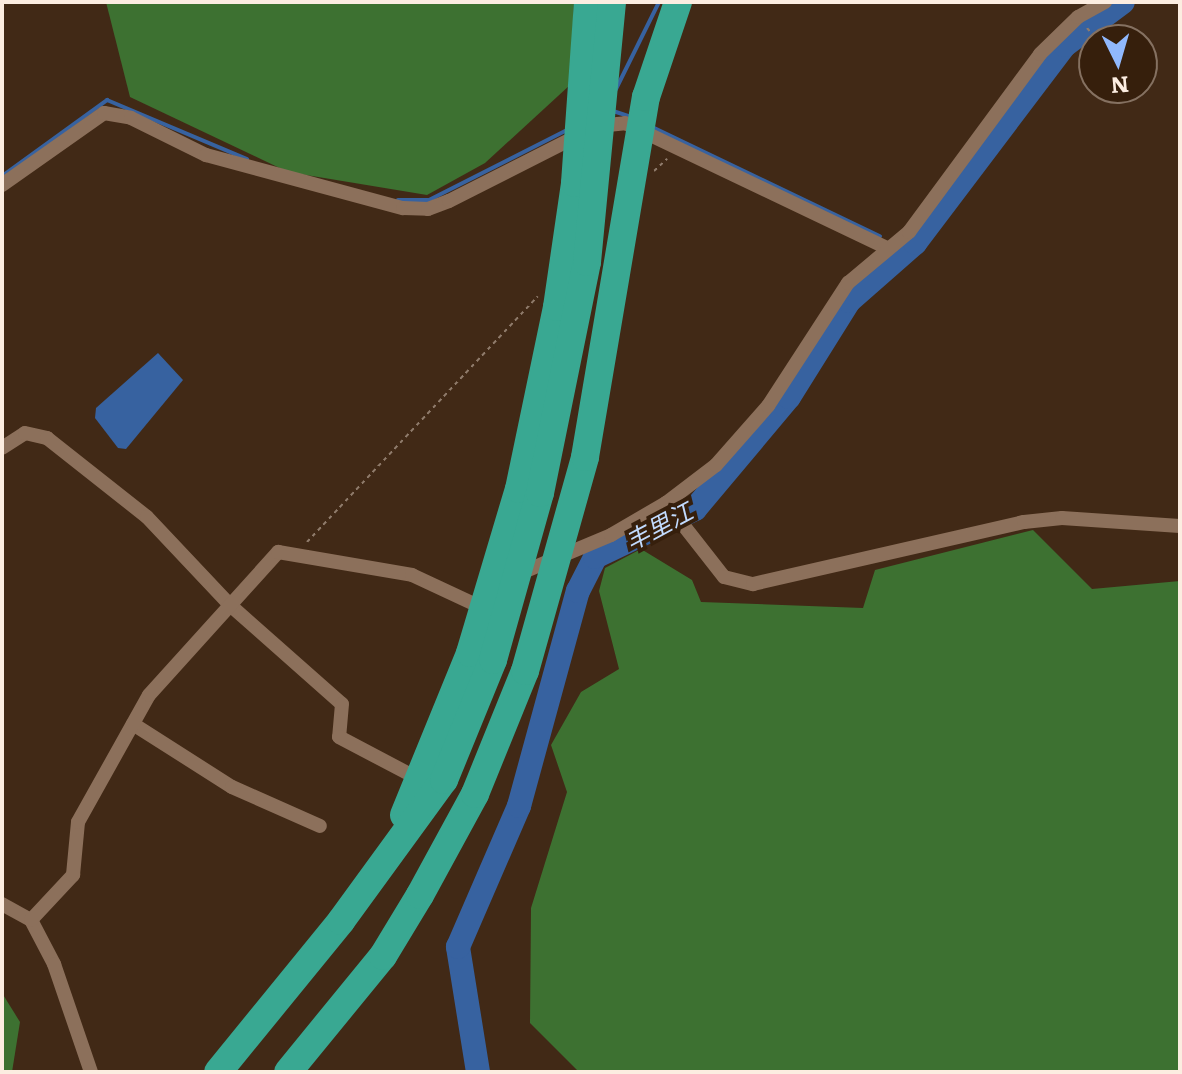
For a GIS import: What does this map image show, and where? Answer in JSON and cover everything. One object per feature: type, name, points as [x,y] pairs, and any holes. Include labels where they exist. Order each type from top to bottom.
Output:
[{"type":"highway","points":[[288,1072],[383,956],[420,895],[443,781],[543,378],[575,183],[588,2]]},
{"type":"highway","points":[[443,781],[493,660],[565,380],[587,262],[612,2]]},
{"type":"highway","points":[[443,781],[523,605],[580,383],[616,143],[626,2]]},
{"type":"highway","points":[[218,1072],[381,867],[525,671],[585,457],[646,97],[678,2]]},
{"type":"street","points":[[507,583],[668,506],[716,465],[768,406],[848,283],[885,247],[909,232],[1040,54],[1078,17],[1105,2]]},
{"type":"street","points":[[2,185],[104,113],[131,118],[206,155],[403,208],[428,209],[609,123],[625,123],[885,247]]},
{"type":"street","points":[[2,448],[25,433],[47,438],[147,517],[230,605],[342,704],[339,737],[443,781]]},
{"type":"street","points":[[668,506],[724,577],[753,584],[1024,522],[1062,518],[1180,526]]},
{"type":"street","points":[[31,920],[73,875],[78,822],[149,695],[278,552],[412,575],[485,609]]},
{"type":"street","points":[[133,724],[232,787],[320,826]]},
{"type":"street","points":[[2,904],[31,920],[54,964],[91,1072]]},
{"type":"path","points":[[654,172],[676,149]]},
{"type":"path","points":[[297,553],[546,287]]},
{"type":"green space","points":[[106,2],[574,2],[570,85],[485,163],[427,195],[288,172],[130,97]]},
{"type":"green space","points":[[1033,530],[1092,589],[1180,581],[1180,1072],[579,1072],[530,1023],[531,908],[567,792],[551,745],[581,692],[619,669],[599,591],[605,568],[641,549],[692,580],[701,602],[863,608],[875,570]]},
{"type":"green space","points":[[2,993],[20,1022],[12,1072],[2,1072]]},
{"type":"water","points":[[158,353],[183,380],[126,449],[118,448],[95,418],[96,408]]},
{"type":"waterway","points":[[616,89],[659,2]]},
{"type":"waterway","name":"丰里江","points":[[478,1072],[458,947],[519,806],[578,591],[595,557],[695,509],[789,397],[849,301],[915,243],[1065,45],[1123,2]]},
{"type":"waterway","points":[[2,176],[107,100],[247,159]]},
{"type":"waterway","points":[[613,111],[631,117]]},
{"type":"waterway","points":[[650,126],[880,236]]},
{"type":"waterway","points":[[398,200],[429,200],[569,129]]}]
